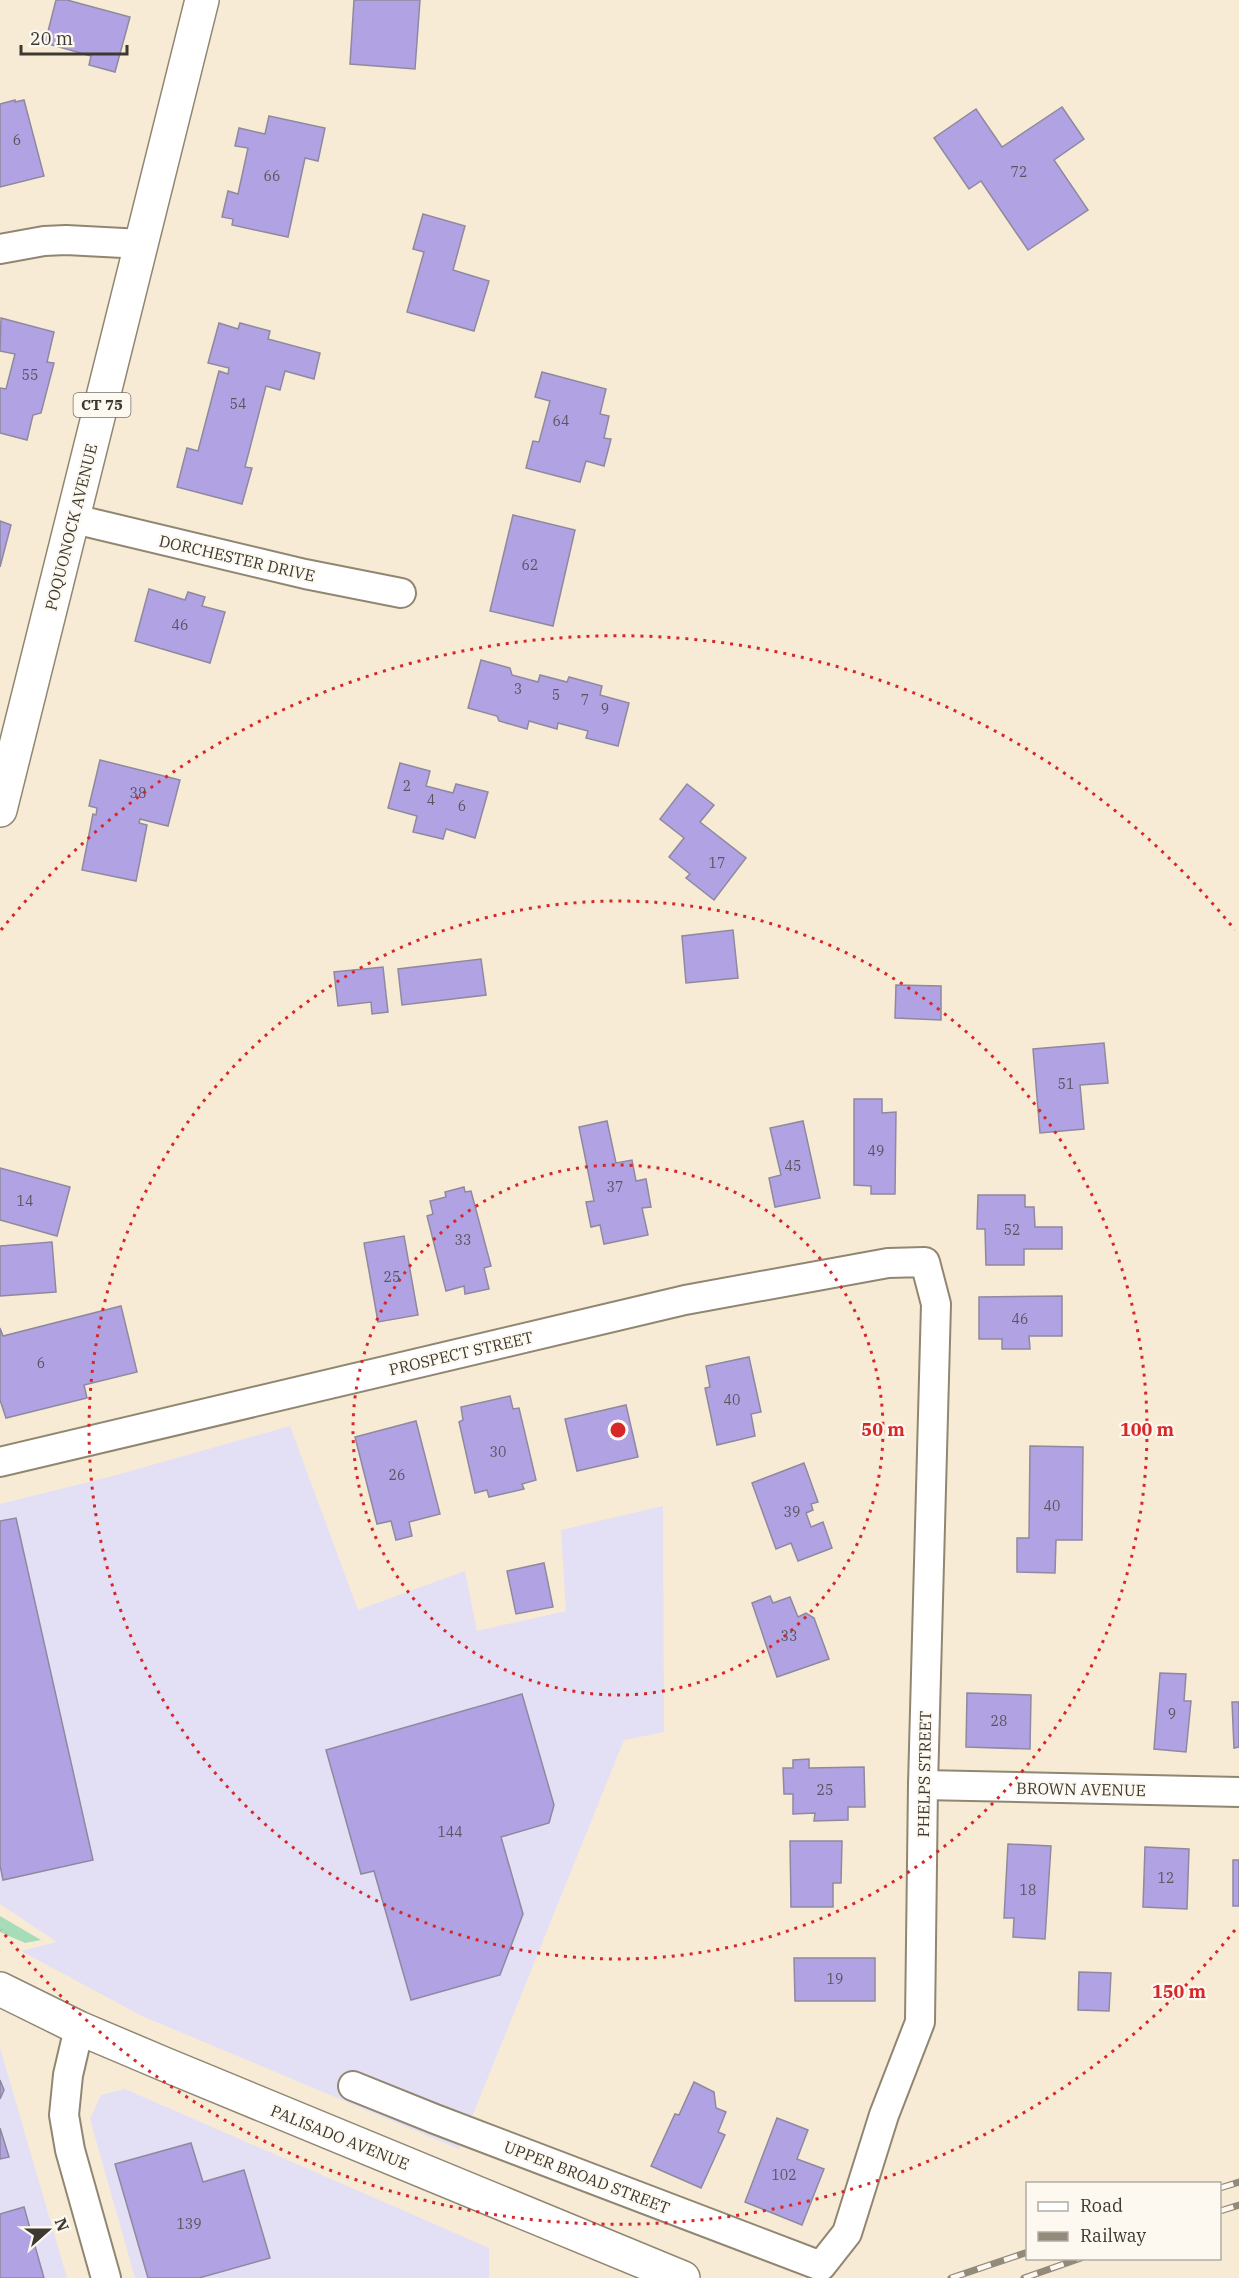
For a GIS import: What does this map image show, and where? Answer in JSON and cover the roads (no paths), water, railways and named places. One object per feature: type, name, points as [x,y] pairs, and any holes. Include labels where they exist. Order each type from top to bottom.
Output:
[{"type":"main road","name":"POQUONOCK AVENUE","points":[[0,810],[202,0]]},
{"type":"main road","name":"PALISADO AVENUE","points":[[0,1989],[79,2028],[683,2278]]},
{"type":"street","points":[[0,249],[44,241],[66,240],[141,244]]},
{"type":"street","name":"DORCHESTER DRIVE","points":[[74,519],[305,574],[401,593]]},
{"type":"street","name":"PROSPECT STREET","points":[[0,1462],[685,1300],[888,1263],[924,1262]]},
{"type":"street","name":"PHELPS STREET","points":[[821,2266],[847,2233],[884,2115],[920,2022],[923,1785],[936,1304],[924,1262]]},
{"type":"street","name":"BROWN AVENUE","points":[[923,1785],[1239,1792]]},
{"type":"street","points":[[79,2028],[68,2075],[64,2115],[77,2180],[106,2278]]},
{"type":"street","name":"UPPER BROAD STREET","points":[[353,2086],[435,2120],[821,2266]]},
{"type":"railway","points":[[1221,2188],[1239,2182]]},
{"type":"railway","points":[[1221,2211],[1239,2205]]},
{"type":"railway","points":[[951,2278],[1026,2253]]},
{"type":"railway","points":[[1024,2278],[1075,2260]]}]
